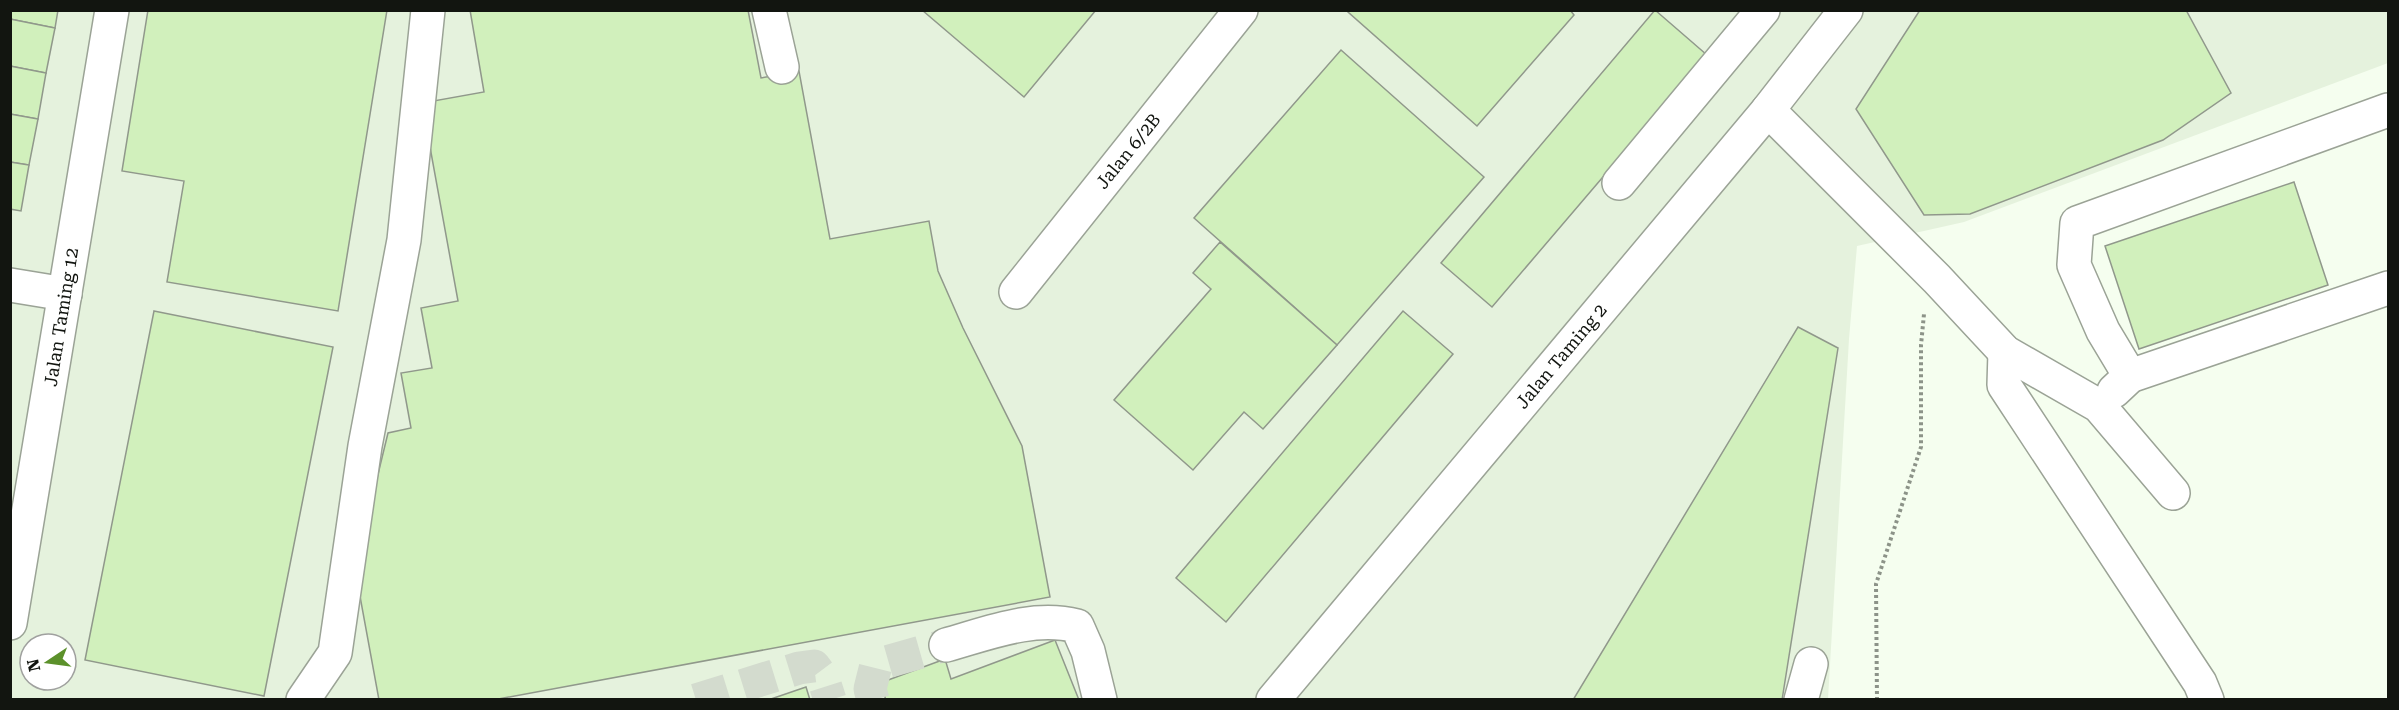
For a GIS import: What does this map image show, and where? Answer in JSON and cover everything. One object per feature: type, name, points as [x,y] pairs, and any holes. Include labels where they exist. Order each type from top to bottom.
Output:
[{"type":"street","name":"Jalan Taming 12","points":[[10,623],[21,495],[65,294],[112,10]]},
{"type":"street","points":[[303,699],[335,653],[365,446],[404,240],[428,10]]},
{"type":"street","points":[[769,10],[782,66]]},
{"type":"street","name":"Jalan 6/2B","points":[[1016,292],[1240,10]]},
{"type":"street","points":[[1618,183],[1763,10]]},
{"type":"street","name":"Jalan Taming 2","points":[[1273,699],[1768,111],[1846,10]]},
{"type":"street","points":[[2130,376],[2103,331],[2074,265],[2077,223],[2388,110]]},
{"type":"street","points":[[1768,111],[1929,271],[2005,352],[2099,406],[2173,493]]},
{"type":"street","points":[[10,285],[65,294]]},
{"type":"street","points":[[2099,406],[2130,376],[2388,288]]},
{"type":"street","points":[[2005,352],[2004,385],[2200,683],[2207,699]]},
{"type":"street","points":[[946,645],[1024,624],[1056,621],[1077,626],[1088,651],[1100,699]]},
{"type":"street","points":[[1801,699],[1811,664]]},
{"type":"path","points":[[1877,699],[1876,584],[1921,447],[1921,345],[1929,271]]},
{"type":"shaded area","points":[[2388,10],[2388,63],[1964,222],[1857,246],[1849,339],[1828,699],[11,700],[10,11]]},
{"type":"building","points":[[10,10],[58,10],[55,28],[10,19]]},
{"type":"building","points":[[148,10],[387,10],[338,311],[167,282],[184,181],[122,171]]},
{"type":"building","points":[[470,10],[748,10],[761,78],[799,71],[830,239],[929,221],[938,271],[963,328],[1022,446],[1050,597],[493,700],[379,700],[355,569],[388,433],[411,428],[401,373],[432,368],[421,308],[458,301],[422,103],[484,92]]},
{"type":"building","points":[[922,10],[1096,10],[1024,97]]},
{"type":"building","points":[[1349,10],[1570,10],[1574,15],[1477,126],[1348,12]]},
{"type":"building","points":[[1655,10],[1707,55],[1492,307],[1441,263]]},
{"type":"building","points":[[1920,10],[2186,10],[2231,93],[2163,140],[1970,214],[1924,215],[1856,109]]},
{"type":"building","points":[[10,19],[55,28],[46,73],[10,66]]},
{"type":"building","points":[[1341,50],[1484,177],[1337,345],[1194,218]]},
{"type":"building","points":[[10,66],[46,73],[38,119],[10,114]]},
{"type":"building","points":[[10,114],[38,119],[29,165],[10,162]]},
{"type":"building","points":[[10,162],[29,165],[21,211],[10,209]]},
{"type":"building","points":[[2294,182],[2328,285],[2139,349],[2105,246]]},
{"type":"building","points":[[1220,242],[1337,345],[1263,429],[1244,412],[1193,470],[1114,400],[1211,289],[1193,273]]},
{"type":"building","points":[[154,311],[333,347],[264,696],[85,660]]},
{"type":"building","points":[[1403,311],[1453,354],[1226,622],[1176,578]]},
{"type":"building","points":[[1798,327],[1838,348],[1782,700],[1573,700]]},
{"type":"building","points":[[1055,640],[1079,700],[886,700],[880,683],[945,659],[951,679]]},
{"type":"building","points":[[806,687],[810,700],[768,700]]},
{"type":"tunnel","points":[[873,700],[870,689],[876,665],[946,645]]},
{"type":"tunnel","points":[[696,700],[799,668],[814,666],[823,678],[830,700]]}]
